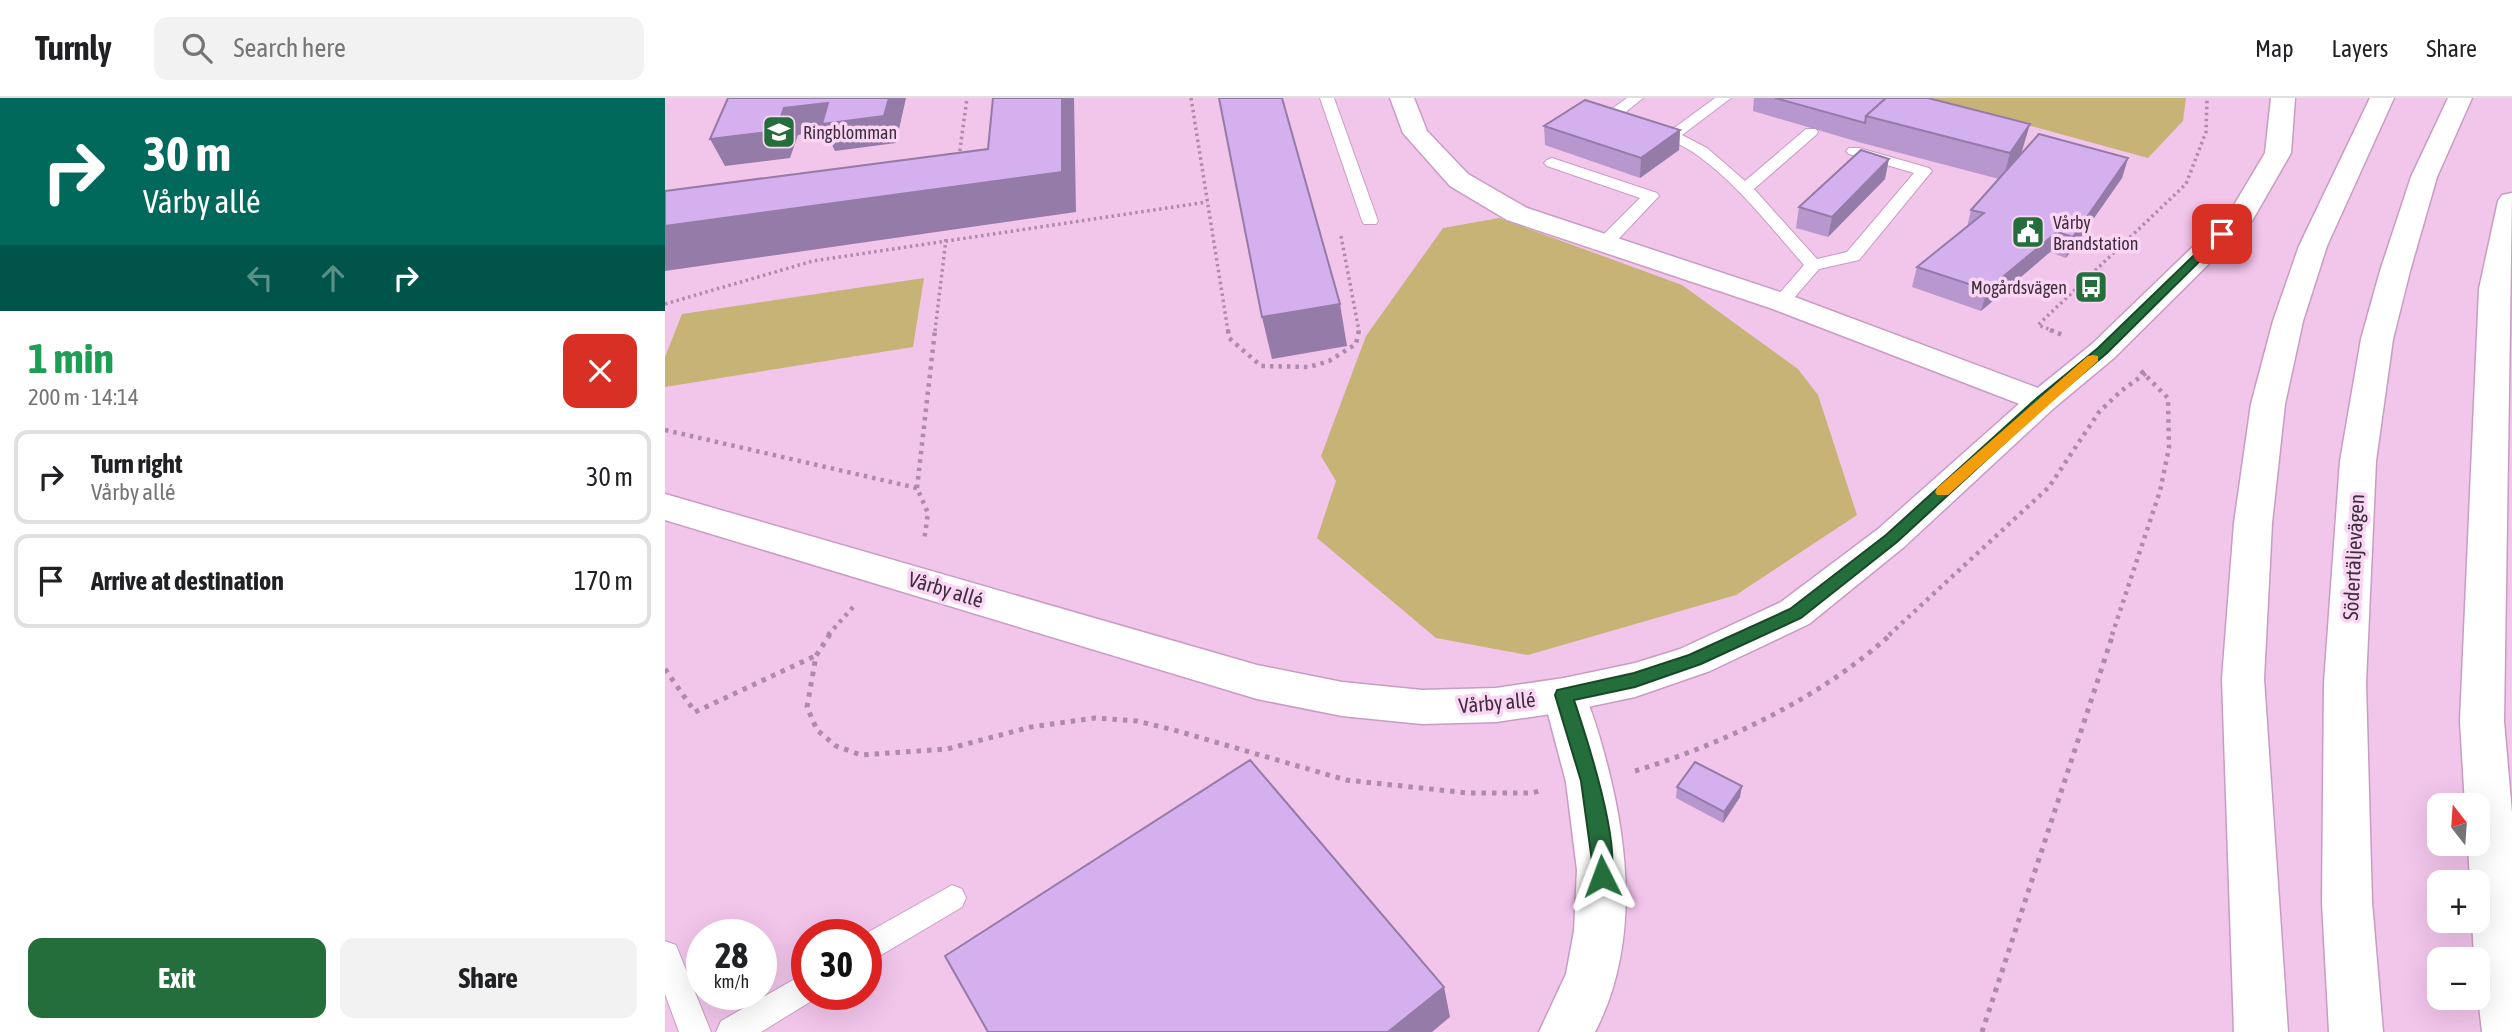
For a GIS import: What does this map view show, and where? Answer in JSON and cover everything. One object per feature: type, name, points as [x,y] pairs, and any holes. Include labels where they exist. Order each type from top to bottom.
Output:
[{"type":"main road","points":[[1402,98],[1415,132],[1458,180],[1517,214],[1781,302],[2042,401]]},
{"type":"main road","points":[[2261,1032],[2243,678],[2253,523],[2268,404],[2288,321],[2313,246],[2382,98]]},
{"type":"main road","name":"Södertäljevägen","points":[[2357,1032],[2347,902],[2345,683],[2358,461],[2377,339],[2395,271],[2424,177],[2460,98]]},
{"type":"main road","name":"Vårby allé","points":[[665,507],[1257,682],[1342,699],[1422,707],[1496,705],[1564,695],[1635,680],[1695,660],[1795,613],[1891,538],[2042,401],[2103,351],[2242,215],[2278,153],[2278,102]]},
{"type":"main road","points":[[2509,1032],[2501,975],[2482,721],[2494,289],[2512,201]]},
{"type":"main road","points":[[1564,695],[1591,781],[1601,850],[1602,903],[1596,952],[1585,997],[1566,1032]]},
{"type":"lane","points":[[1327,98],[1370,221]]},
{"type":"lane","points":[[1636,98],[1611,116],[1672,136],[1702,151],[1745,189],[1813,265]]},
{"type":"lane","points":[[1672,136],[1724,98]]},
{"type":"lane","points":[[1745,189],[1811,132]]},
{"type":"lane","points":[[1781,302],[1813,265],[1853,256],[1924,171],[1854,151]]},
{"type":"lane","points":[[1552,163],[1651,196],[1605,243]]},
{"type":"lane","points":[[882,940],[952,898]]},
{"type":"lane","points":[[665,954],[695,1032]]},
{"type":"lane","points":[[732,1032],[791,996]]},
{"type":"path","points":[[959,163],[967,98]]},
{"type":"path","points":[[1191,98],[1230,338],[1261,366],[1309,367],[1329,361],[1356,344],[1360,327],[1339,228]]},
{"type":"path","points":[[2103,351],[2038,325],[2186,184],[2206,132],[2207,98]]},
{"type":"path","points":[[665,303],[813,261],[1206,202]]},
{"type":"path","points":[[924,541],[929,522],[928,504],[917,488],[947,239]]},
{"type":"path","points":[[854,606],[830,633],[816,656],[807,707],[817,730],[835,746],[861,755],[947,749],[1031,727],[1095,718],[1137,721],[1174,730],[1346,780],[1468,793],[1531,793],[1591,781],[1686,755],[1816,692],[1871,652],[2049,487],[2064,469],[2097,414],[2124,387],[2146,373],[2168,398],[2169,448],[2160,491],[1982,1032]]},
{"type":"path","points":[[665,430],[917,488]]},
{"type":"path","points":[[665,669],[695,712],[816,656]]},
{"type":"shaded area","points":[[1928,98],[2186,98],[2183,121],[2148,158]]},
{"type":"shaded area","points":[[1499,218],[1682,285],[1798,369],[1818,395],[1857,515],[1736,595],[1528,655],[1436,638],[1317,538],[1336,481],[1321,456],[1366,336],[1443,228]]},
{"type":"shaded area","points":[[924,278],[913,347],[665,387],[665,357],[682,314]]},
{"type":"building","points":[[728,98],[889,98],[884,116],[822,124],[828,103],[784,108],[776,131],[710,139]]},
{"type":"building","points":[[993,98],[1062,98],[1062,172],[665,226],[665,191],[988,149]]},
{"type":"building","points":[[1219,98],[1282,98],[1340,304],[1262,317]]},
{"type":"building","points":[[1775,98],[1886,98],[1866,116],[1865,123]]},
{"type":"building","points":[[1886,98],[1928,98],[2030,124],[2010,153],[1866,116]]},
{"type":"building","points":[[1585,100],[1680,130],[1641,158],[1544,126]]},
{"type":"building","name":"Vårby Brandstation","points":[[2039,134],[2128,158],[2073,237],[2057,232],[1987,290],[1917,267],[1984,213],[1971,210]]},
{"type":"building","points":[[1861,150],[1889,159],[1832,217],[1799,207]]},
{"type":"building","points":[[1250,760],[1444,987],[1388,1032],[988,1032],[945,956]]},
{"type":"building","points":[[1695,762],[1742,786],[1724,812],[1677,787]]},
{"type":"slow traffic","points":[[1943,492],[2042,401],[2093,359]]},
{"type":"place","name":"Ringblomman","points":[[779,132]]},
{"type":"place","name":"Vårby Brandstation","points":[[2028,232]]},
{"type":"place","name":"Mogårdsvägen","points":[[2091,287]]},
{"type":"route","points":[[1602,876],[1591,781],[1564,695],[1635,680],[1695,660],[1795,613],[1837,583],[1891,538],[2042,401],[2103,351],[2222,234]]}]
